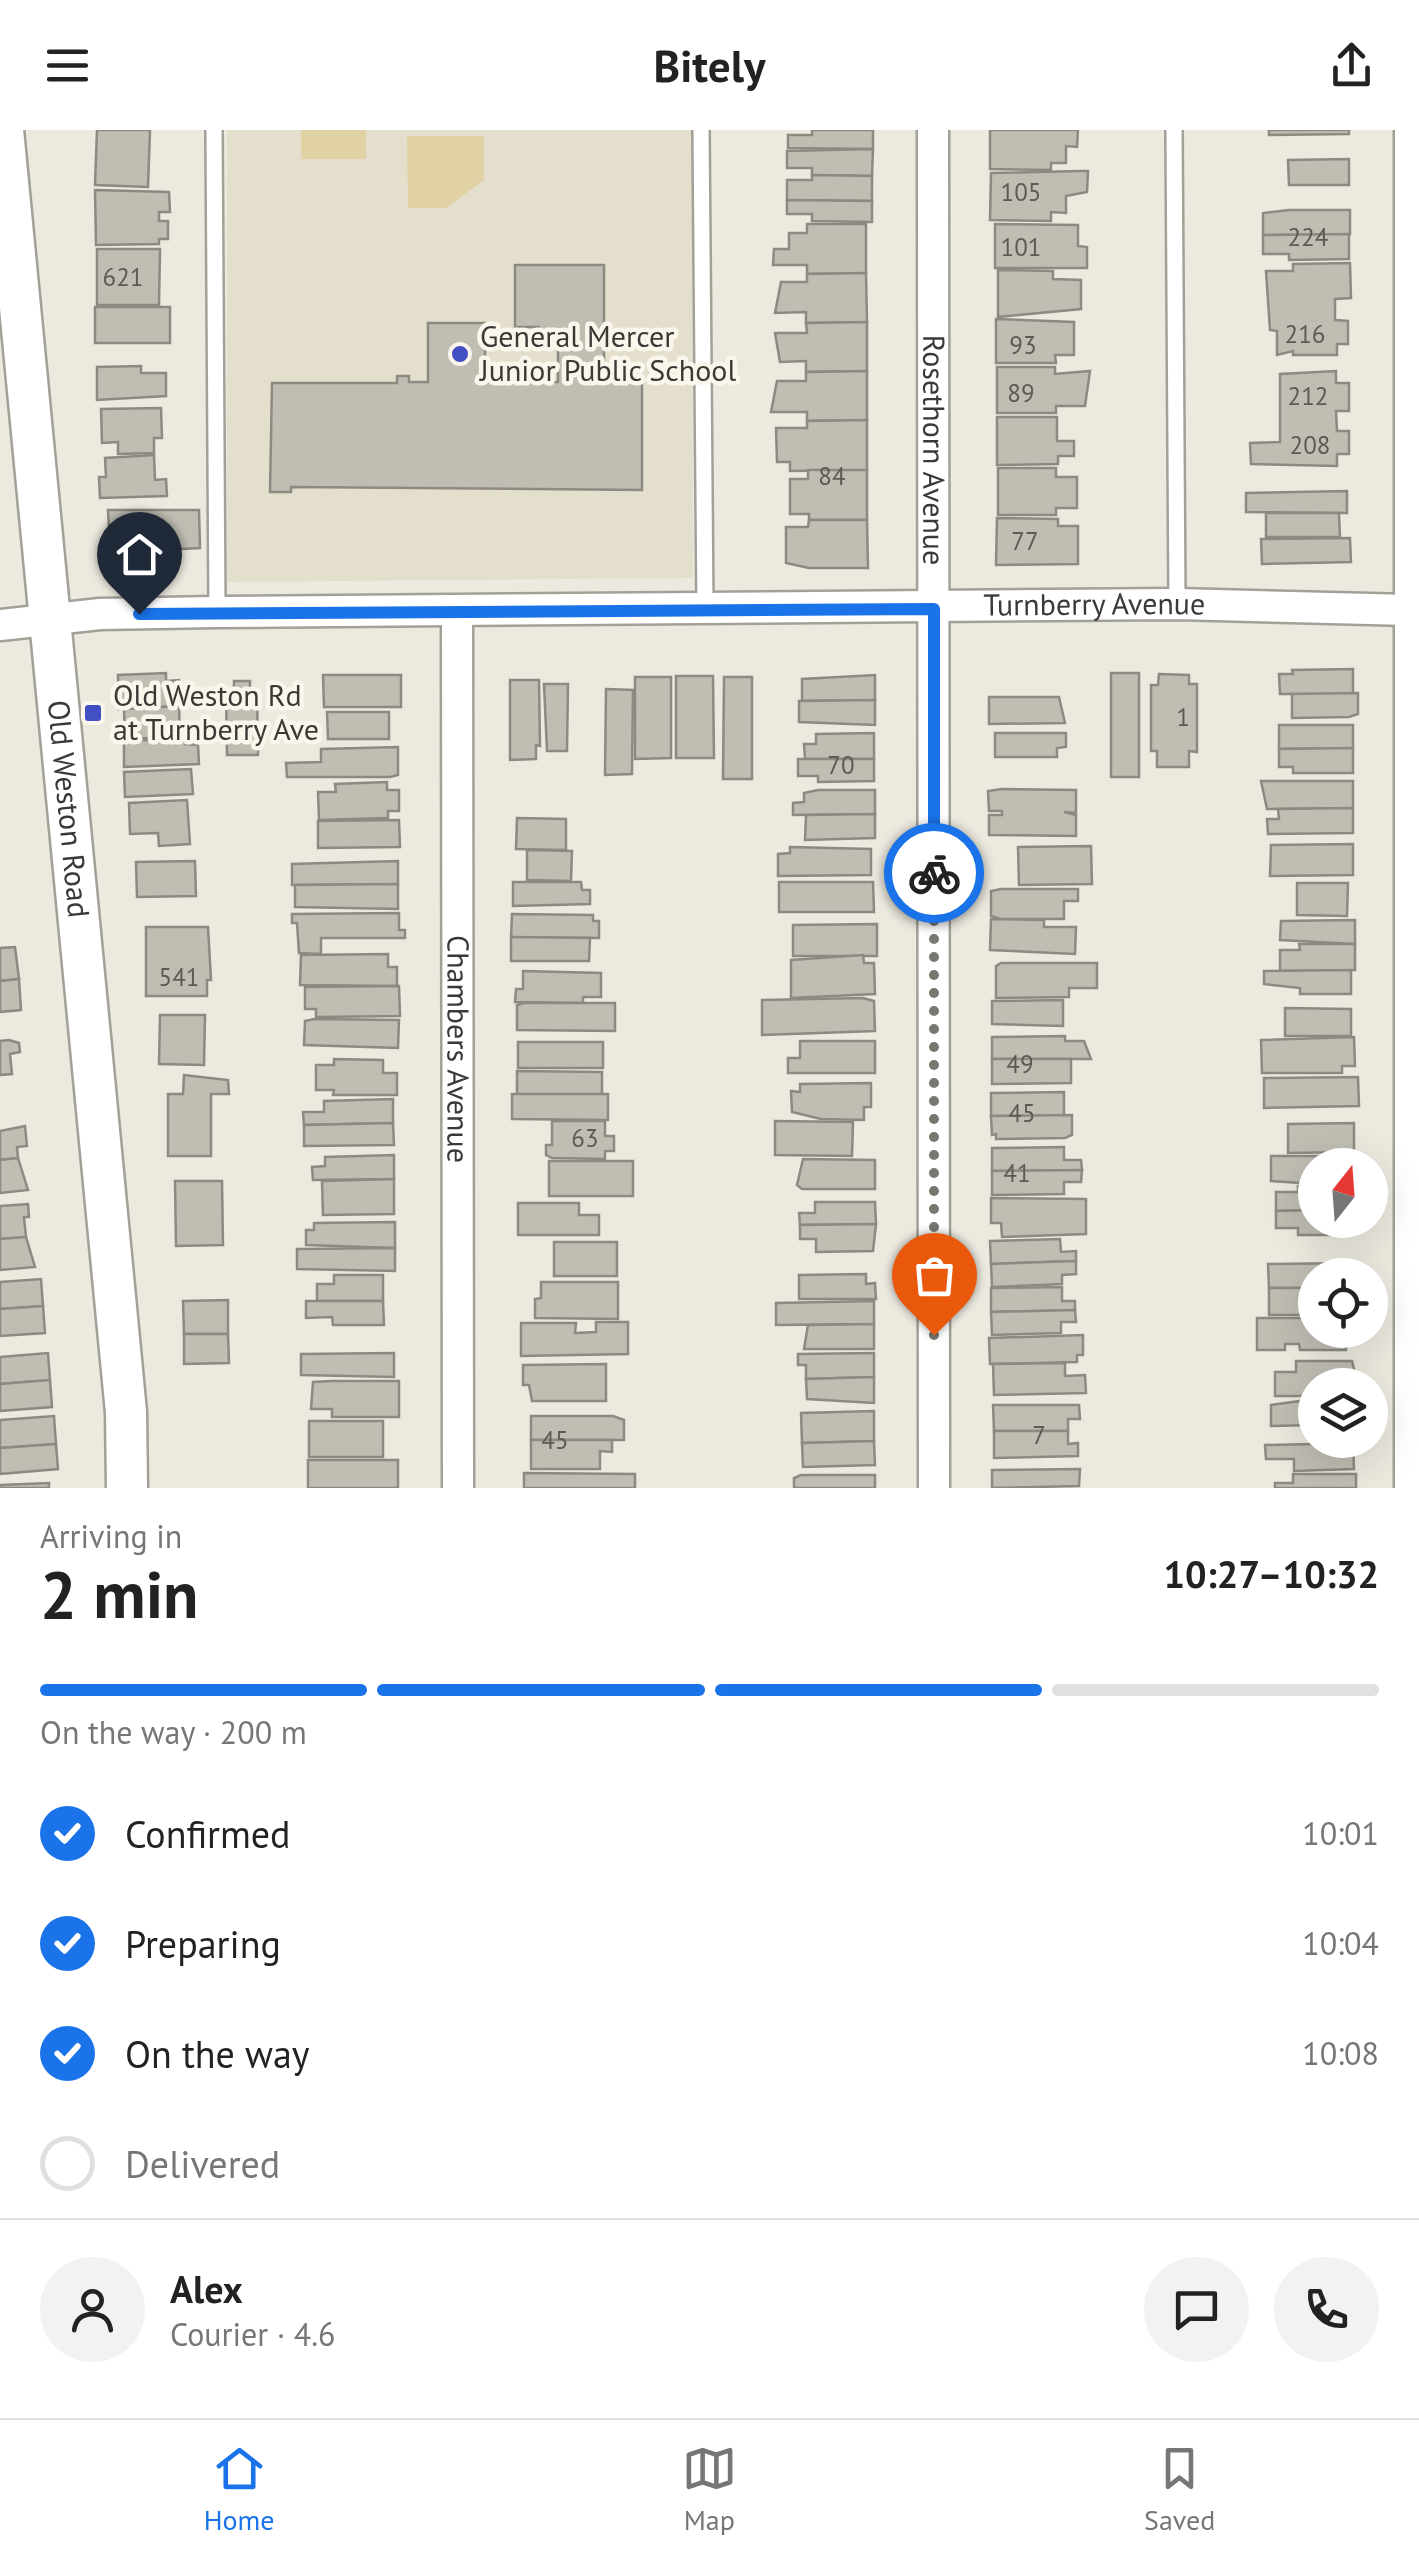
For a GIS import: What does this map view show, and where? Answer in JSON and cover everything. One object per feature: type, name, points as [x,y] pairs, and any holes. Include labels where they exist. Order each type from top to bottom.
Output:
[{"type":"main road","name":"Old Weston Road","points":[[3,130],[126,1412],[127,1488]]},
{"type":"street","name":"Rosethorn Avenue","points":[[933,130],[934,1488]]},
{"type":"street","points":[[1410,130],[1410,1488]]},
{"type":"street","name":"Turnberry Avenue","points":[[0,625],[100,614],[218,612],[1177,604],[1410,610]]},
{"type":"street","name":"Chambers Avenue","points":[[457,610],[458,1488]]},
{"type":"lane","points":[[214,130],[218,612]]},
{"type":"lane","points":[[701,130],[705,610]]},
{"type":"lane","points":[[1174,130],[1177,604]]},
{"type":"shaded area","name":"General Mercer Junior Public School","points":[[227,130],[692,130],[693,578],[227,582]]},
{"type":"shaded area","points":[[301,130],[366,130],[366,159],[301,159]]},
{"type":"shaded area","points":[[407,136],[484,136],[484,180],[446,208],[408,208]]},
{"type":"building","points":[[97,130],[150,130],[148,187],[95,185]]},
{"type":"building","points":[[812,130],[873,130],[873,149],[788,148],[788,135],[812,135]]},
{"type":"building","points":[[990,130],[1078,130],[1077,147],[1066,146],[1066,163],[1051,163],[1051,170],[990,169]]},
{"type":"building","points":[[1269,130],[1349,130],[1349,134],[1269,135]]},
{"type":"building","points":[[873,149],[872,176],[812,175],[812,168],[787,168],[787,151]]},
{"type":"building","points":[[1349,159],[1349,185],[1289,185],[1288,160]]},
{"type":"building","points":[[1088,171],[1087,192],[1066,196],[1066,213],[1051,212],[1051,221],[990,220],[991,173]]},
{"type":"building","points":[[812,175],[872,176],[872,201],[787,200],[787,180],[812,180]]},
{"type":"building","points":[[95,190],[169,192],[170,212],[159,212],[159,221],[168,221],[168,239],[159,239],[159,244],[96,245]]},
{"type":"building","points":[[787,200],[872,201],[872,222],[812,221],[812,214],[787,214]]},
{"type":"building","points":[[1350,210],[1350,234],[1263,235],[1263,213]]},
{"type":"building","points":[[807,224],[866,224],[866,273],[807,274],[807,265],[773,265],[774,249],[789,249],[789,233],[807,233]]},
{"type":"building","points":[[995,224],[1078,225],[1078,246],[1087,247],[1087,268],[995,268]]},
{"type":"building","points":[[1349,234],[1349,259],[1289,260],[1289,254],[1263,254],[1263,235]]},
{"type":"building","points":[[97,249],[160,249],[159,305],[97,305]]},
{"type":"building","points":[[1350,263],[1351,298],[1335,299],[1335,320],[1348,321],[1348,344],[1337,344],[1337,355],[1293,355],[1293,351],[1277,355],[1277,331],[1270,330],[1266,271],[1293,271],[1293,264]]},
{"type":"building","points":[[515,265],[604,265],[604,381],[642,381],[642,490],[291,487],[291,492],[270,492],[272,383],[397,383],[397,376],[409,376],[409,382],[428,382],[428,323],[485,323],[485,382],[558,382],[558,346],[539,346],[539,327],[515,327]]},
{"type":"building","points":[[998,270],[1053,271],[1053,279],[1081,280],[1081,309],[998,317]]},
{"type":"building","points":[[866,273],[867,322],[806,323],[806,312],[775,313],[781,282],[807,282],[807,274]]},
{"type":"building","points":[[95,307],[170,307],[170,343],[95,343]]},
{"type":"building","points":[[996,319],[1074,322],[1074,355],[1055,355],[1056,363],[996,363]]},
{"type":"building","points":[[867,322],[867,371],[806,372],[806,361],[780,362],[775,333],[807,333],[806,323]]},
{"type":"building","points":[[141,366],[141,373],[166,373],[166,396],[97,400],[97,367]]},
{"type":"building","points":[[997,367],[1055,367],[1055,374],[1090,371],[1085,406],[1056,406],[1056,413],[997,413]]},
{"type":"building","points":[[867,371],[867,420],[807,421],[807,412],[771,412],[777,381],[806,381],[806,372]]},
{"type":"building","points":[[1336,371],[1336,383],[1349,383],[1349,411],[1336,411],[1337,431],[1349,431],[1349,454],[1337,454],[1337,466],[1251,464],[1250,443],[1280,442],[1280,374]]},
{"type":"building","points":[[161,408],[162,438],[154,438],[154,453],[118,454],[118,442],[102,443],[101,409]]},
{"type":"building","points":[[997,417],[1057,417],[1057,441],[1074,441],[1074,456],[1058,456],[1058,464],[997,465]]},
{"type":"building","points":[[867,420],[867,470],[790,471],[790,462],[777,462],[776,428],[807,428],[807,421]]},
{"type":"building","points":[[154,455],[155,480],[166,479],[167,496],[100,498],[99,477],[106,477],[105,458]]},
{"type":"building","points":[[998,468],[1056,468],[1056,477],[1077,477],[1077,508],[1056,508],[1056,515],[998,515]]},
{"type":"building","points":[[808,470],[867,470],[867,520],[809,520],[809,514],[790,514],[790,479],[808,479]]},
{"type":"building","points":[[1347,491],[1347,513],[1246,512],[1246,493]]},
{"type":"building","points":[[108,510],[199,510],[200,548],[143,551],[144,558],[129,558],[129,550],[110,551]]},
{"type":"building","points":[[1266,513],[1339,513],[1340,537],[1266,537]]},
{"type":"building","points":[[997,518],[1058,519],[1058,526],[1078,526],[1078,564],[996,565]]},
{"type":"building","points":[[809,520],[867,520],[868,568],[809,568],[786,563],[786,527],[808,527]]},
{"type":"building","points":[[1350,538],[1351,562],[1262,564],[1261,539]]},
{"type":"building","points":[[1353,669],[1353,694],[1280,694],[1279,674],[1293,674],[1292,670]]},
{"type":"building","points":[[166,673],[166,681],[179,680],[180,706],[119,709],[118,675]]},
{"type":"building","points":[[1111,673],[1139,673],[1139,777],[1111,777]]},
{"type":"building","points":[[1159,674],[1189,675],[1189,684],[1197,684],[1197,752],[1189,751],[1189,767],[1157,767],[1157,751],[1151,751],[1151,685],[1158,685]]},
{"type":"building","points":[[323,675],[401,675],[401,707],[324,707]]},
{"type":"building","points":[[875,675],[875,700],[802,701],[802,679]]},
{"type":"building","points":[[676,676],[713,676],[714,758],[676,758]]},
{"type":"building","points":[[635,677],[671,677],[671,758],[635,759]]},
{"type":"building","points":[[724,677],[752,677],[752,779],[723,779]]},
{"type":"building","points":[[510,680],[539,680],[540,746],[536,745],[536,759],[510,760]]},
{"type":"building","points":[[234,681],[250,681],[250,690],[257,690],[258,755],[227,755],[226,690],[234,690]]},
{"type":"building","points":[[544,684],[568,684],[567,751],[547,751]]},
{"type":"building","points":[[606,689],[633,690],[632,774],[605,775]]},
{"type":"building","points":[[1358,693],[1358,714],[1292,718],[1292,694]]},
{"type":"building","points":[[989,697],[1059,697],[1065,723],[989,724]]},
{"type":"building","points":[[875,700],[875,725],[799,722],[799,701]]},
{"type":"building","points":[[179,706],[180,737],[125,739],[124,709]]},
{"type":"building","points":[[327,712],[389,712],[389,739],[328,739]]},
{"type":"building","points":[[1279,725],[1353,725],[1353,748],[1279,749]]},
{"type":"building","points":[[874,733],[874,759],[805,759],[804,744],[816,744],[816,734]]},
{"type":"building","points":[[995,733],[1066,733],[1066,747],[1057,748],[1057,757],[995,757]]},
{"type":"building","points":[[184,739],[185,744],[198,745],[199,764],[124,767],[124,741]]},
{"type":"building","points":[[398,747],[398,775],[287,777],[286,763],[321,762],[321,749]]},
{"type":"building","points":[[1353,748],[1353,773],[1293,773],[1293,767],[1279,767],[1279,749]]},
{"type":"building","points":[[798,759],[874,759],[874,781],[818,782],[818,776],[798,776]]},
{"type":"building","points":[[191,769],[193,794],[125,797],[124,772]]},
{"type":"building","points":[[1261,781],[1353,781],[1353,808],[1267,809]]},
{"type":"building","points":[[387,782],[387,790],[399,790],[399,811],[388,811],[388,818],[319,820],[318,792],[336,792],[335,784]]},
{"type":"building","points":[[875,790],[875,814],[793,815],[793,803],[804,802],[804,793]]},
{"type":"building","points":[[1076,790],[1076,813],[1064,812],[1076,815],[1076,836],[989,835],[989,815],[1002,815],[1002,811],[989,811],[988,791]]},
{"type":"building","points":[[187,800],[190,844],[159,846],[158,833],[130,834],[129,803]]},
{"type":"building","points":[[1353,808],[1353,833],[1268,834],[1267,819],[1279,819],[1278,809]]},
{"type":"building","points":[[875,814],[875,838],[805,840],[806,815]]},
{"type":"building","points":[[517,818],[566,819],[566,850],[516,849]]},
{"type":"building","points":[[399,820],[400,847],[318,848],[318,821]]},
{"type":"building","points":[[1353,844],[1353,875],[1270,876],[1271,845]]},
{"type":"building","points":[[1091,846],[1092,884],[1019,885],[1018,847]]},
{"type":"building","points":[[790,847],[871,849],[871,875],[778,876],[778,854],[790,853]]},
{"type":"building","points":[[527,850],[572,851],[571,881],[527,880]]},
{"type":"building","points":[[195,861],[196,896],[137,897],[136,862]]},
{"type":"building","points":[[398,861],[398,884],[292,885],[292,864]]},
{"type":"building","points":[[513,882],[581,882],[582,890],[590,890],[590,904],[513,906]]},
{"type":"building","points":[[779,882],[873,882],[874,912],[779,912]]},
{"type":"building","points":[[1297,883],[1348,883],[1347,916],[1297,915]]},
{"type":"building","points":[[398,884],[398,909],[295,907],[295,885]]},
{"type":"building","points":[[1078,889],[1078,901],[1064,901],[1064,919],[1001,919],[991,916],[991,891]]},
{"type":"building","points":[[399,913],[399,930],[405,930],[405,938],[321,938],[321,954],[299,953],[297,923],[292,923],[292,914]]},
{"type":"building","points":[[512,914],[593,915],[593,921],[599,921],[599,938],[511,937]]},
{"type":"building","points":[[991,919],[1044,920],[1044,927],[1076,927],[1075,954],[990,950]]},
{"type":"building","points":[[1355,920],[1355,944],[1280,940],[1281,921]]},
{"type":"building","points":[[877,924],[877,956],[793,956],[793,925]]},
{"type":"building","points":[[146,927],[208,927],[211,980],[207,980],[207,996],[146,996]]},
{"type":"building","points":[[511,937],[590,938],[589,961],[511,961]]},
{"type":"building","points":[[1299,944],[1355,944],[1355,970],[1280,971],[1280,950],[1300,950]]},
{"type":"building","points":[[15,947],[19,979],[0,981],[0,948]]},
{"type":"building","points":[[388,954],[388,967],[397,967],[397,986],[300,985],[301,955]]},
{"type":"building","points":[[863,955],[864,963],[874,963],[875,994],[791,998],[791,960]]},
{"type":"building","points":[[1097,963],[1097,988],[1069,988],[1069,997],[996,998],[996,966]]},
{"type":"building","points":[[1351,970],[1351,994],[1300,994],[1300,988],[1264,984],[1264,971]]},
{"type":"building","points":[[523,971],[601,973],[601,997],[583,997],[583,1003],[515,1002],[516,989],[523,989]]},
{"type":"building","points":[[19,979],[21,1010],[0,1012],[0,981]]},
{"type":"building","points":[[399,986],[400,1016],[316,1017],[316,1009],[305,1009],[305,987]]},
{"type":"building","points":[[762,1000],[874,1001],[875,1031],[762,1035]]},
{"type":"building","points":[[1063,1000],[1063,1026],[992,1024],[992,1001]]},
{"type":"building","points":[[524,1003],[615,1003],[615,1031],[517,1030],[517,1005]]},
{"type":"building","points":[[1285,1008],[1351,1009],[1351,1036],[1285,1036]]},
{"type":"building","points":[[160,1015],[205,1015],[204,1065],[159,1064]]},
{"type":"building","points":[[399,1020],[398,1048],[304,1045],[305,1021]]},
{"type":"building","points":[[1065,1036],[1065,1041],[1084,1041],[1091,1059],[992,1059],[992,1037]]},
{"type":"building","points":[[1354,1037],[1355,1066],[1342,1066],[1342,1073],[1262,1073],[1261,1040]]},
{"type":"building","points":[[0,1041],[19,1043],[20,1052],[10,1054],[12,1074],[0,1075]]},
{"type":"building","points":[[800,1041],[875,1041],[875,1073],[788,1073],[788,1058],[800,1058]]},
{"type":"building","points":[[518,1042],[603,1042],[603,1068],[518,1068]]},
{"type":"building","points":[[334,1059],[383,1060],[383,1073],[397,1073],[397,1095],[333,1095],[334,1090],[316,1090],[316,1065],[334,1065]]},
{"type":"building","points":[[992,1059],[1071,1059],[1071,1083],[992,1084]]},
{"type":"building","points":[[517,1071],[602,1072],[602,1094],[517,1095]]},
{"type":"building","points":[[184,1075],[228,1080],[229,1094],[211,1094],[211,1156],[168,1156],[168,1094],[183,1094]]},
{"type":"building","points":[[1358,1077],[1359,1106],[1264,1108],[1264,1078]]},
{"type":"building","points":[[871,1083],[871,1107],[864,1107],[864,1120],[821,1119],[792,1112],[791,1091],[800,1092],[800,1084]]},
{"type":"building","points":[[1064,1092],[1064,1116],[991,1116],[991,1093]]},
{"type":"building","points":[[512,1094],[608,1094],[608,1120],[512,1119]]},
{"type":"building","points":[[393,1099],[393,1123],[304,1125],[303,1112],[324,1112],[324,1101]]},
{"type":"building","points":[[1072,1115],[1072,1135],[1065,1138],[996,1139],[996,1134],[992,1135],[991,1116]]},
{"type":"building","points":[[552,1121],[605,1121],[605,1136],[614,1136],[614,1151],[605,1151],[605,1159],[552,1158],[546,1155],[546,1145],[552,1145]]},
{"type":"building","points":[[775,1121],[853,1122],[852,1156],[775,1155]]},
{"type":"building","points":[[393,1123],[394,1145],[304,1146],[304,1125]]},
{"type":"building","points":[[1354,1123],[1354,1148],[1298,1148],[1298,1153],[1288,1153],[1288,1124]]},
{"type":"building","points":[[25,1126],[27,1146],[17,1147],[18,1158],[0,1160],[0,1131]]},
{"type":"building","points":[[1064,1147],[1064,1160],[1081,1160],[1082,1170],[992,1171],[992,1148]]},
{"type":"building","points":[[394,1155],[394,1179],[313,1180],[312,1167],[325,1166],[325,1157]]},
{"type":"building","points":[[1271,1156],[1298,1156],[1298,1183],[1271,1181]]},
{"type":"building","points":[[18,1158],[28,1190],[0,1193],[0,1160]]},
{"type":"building","points":[[803,1159],[875,1160],[875,1189],[802,1189],[797,1185]]},
{"type":"building","points":[[549,1161],[633,1161],[633,1196],[549,1196]]},
{"type":"building","points":[[1082,1170],[1081,1182],[1064,1182],[1064,1194],[992,1195],[992,1171]]},
{"type":"building","points":[[394,1179],[394,1214],[323,1215],[322,1181]]},
{"type":"building","points":[[175,1181],[222,1181],[223,1245],[176,1246]]},
{"type":"building","points":[[1276,1192],[1298,1192],[1298,1210],[1276,1211]]},
{"type":"building","points":[[991,1198],[1086,1199],[1086,1234],[1002,1237],[1001,1223],[991,1223]]},
{"type":"building","points":[[815,1202],[875,1202],[876,1224],[800,1225],[799,1213],[815,1213]]},
{"type":"building","points":[[518,1203],[579,1203],[579,1215],[599,1215],[599,1235],[518,1235]]},
{"type":"building","points":[[28,1204],[29,1217],[24,1217],[26,1237],[0,1239],[0,1206]]},
{"type":"building","points":[[1298,1210],[1298,1228],[1276,1228],[1276,1211]]},
{"type":"building","points":[[395,1222],[395,1248],[306,1245],[306,1230],[314,1230],[314,1223]]},
{"type":"building","points":[[876,1224],[873,1251],[816,1252],[816,1239],[800,1239],[800,1225]]},
{"type":"building","points":[[26,1237],[35,1267],[0,1270],[0,1239]]},
{"type":"building","points":[[1060,1239],[1061,1252],[1076,1251],[1076,1261],[991,1264],[990,1241]]},
{"type":"building","points":[[554,1242],[617,1242],[617,1276],[554,1276]]},
{"type":"building","points":[[395,1248],[395,1271],[297,1269],[297,1249]]},
{"type":"building","points":[[1076,1261],[1076,1274],[1062,1275],[1062,1284],[992,1287],[991,1264]]},
{"type":"building","points":[[1268,1264],[1298,1264],[1298,1288],[1269,1288]]},
{"type":"building","points":[[866,1274],[866,1284],[875,1283],[876,1299],[799,1299],[799,1275]]},
{"type":"building","points":[[334,1275],[383,1275],[383,1301],[317,1301],[317,1284],[334,1284]]},
{"type":"building","points":[[41,1279],[43,1306],[0,1309],[0,1282]]},
{"type":"building","points":[[541,1282],[618,1282],[618,1319],[535,1318],[535,1299],[541,1298]]},
{"type":"building","points":[[1062,1287],[1062,1301],[1075,1301],[1075,1310],[991,1312],[991,1288]]},
{"type":"building","points":[[1269,1288],[1298,1288],[1298,1315],[1269,1315]]},
{"type":"building","points":[[228,1300],[228,1334],[184,1334],[183,1301]]},
{"type":"building","points":[[306,1301],[383,1301],[384,1325],[333,1325],[332,1317],[306,1318]]},
{"type":"building","points":[[874,1301],[874,1324],[776,1325],[776,1303]]},
{"type":"building","points":[[43,1306],[45,1333],[0,1336],[0,1309]]},
{"type":"building","points":[[1075,1310],[1076,1322],[1061,1322],[1061,1333],[992,1335],[991,1312]]},
{"type":"building","points":[[1257,1318],[1298,1318],[1298,1344],[1285,1344],[1285,1350],[1257,1350]]},
{"type":"building","points":[[596,1322],[628,1322],[628,1354],[521,1356],[521,1323],[576,1323],[575,1333],[596,1332]]},
{"type":"building","points":[[874,1324],[874,1349],[804,1349],[808,1325]]},
{"type":"building","points":[[184,1334],[228,1334],[229,1363],[184,1364]]},
{"type":"building","points":[[1083,1335],[1083,1355],[1077,1355],[1077,1362],[990,1364],[989,1338]]},
{"type":"building","points":[[1300,1348],[1346,1348],[1346,1350]]},
{"type":"building","points":[[48,1353],[50,1380],[0,1384],[0,1357]]},
{"type":"building","points":[[394,1353],[394,1377],[301,1375],[301,1354]]},
{"type":"building","points":[[874,1353],[874,1377],[806,1379],[806,1365],[798,1365],[798,1354]]},
{"type":"building","points":[[1296,1361],[1352,1361],[1354,1368],[1298,1368],[1298,1396],[1275,1396],[1275,1372],[1296,1372]]},
{"type":"building","points":[[1065,1363],[1065,1376],[1085,1375],[1086,1393],[994,1395],[993,1364]]},
{"type":"building","points":[[606,1364],[606,1401],[532,1401],[529,1385],[523,1385],[523,1365]]},
{"type":"building","points":[[874,1377],[874,1403],[807,1399],[806,1379]]},
{"type":"building","points":[[50,1380],[52,1407],[0,1411],[0,1384]]},
{"type":"building","points":[[399,1381],[399,1417],[332,1417],[332,1409],[311,1409],[313,1382]]},
{"type":"building","points":[[1298,1401],[1298,1425],[1271,1426],[1271,1405]]},
{"type":"building","points":[[993,1405],[1079,1405],[1080,1419],[1068,1419],[1068,1431],[994,1431]]},
{"type":"building","points":[[874,1411],[874,1441],[802,1443],[801,1413]]},
{"type":"building","points":[[54,1416],[56,1444],[0,1448],[0,1420]]},
{"type":"building","points":[[531,1416],[613,1416],[624,1420],[624,1440],[531,1440]]},
{"type":"building","points":[[309,1421],[383,1421],[383,1457],[309,1457]]},
{"type":"building","points":[[994,1431],[1068,1431],[1068,1444],[1078,1443],[1078,1456],[994,1458]]},
{"type":"building","points":[[531,1440],[612,1440],[612,1452],[600,1451],[600,1469],[531,1469]]},
{"type":"building","points":[[874,1441],[875,1465],[803,1467],[802,1443]]},
{"type":"building","points":[[56,1444],[58,1469],[0,1474],[0,1448]]},
{"type":"building","points":[[1298,1444],[1298,1458],[1354,1458],[1354,1469],[1294,1471],[1294,1459],[1266,1459],[1265,1445]]},
{"type":"building","points":[[308,1460],[398,1460],[398,1488],[308,1488]]},
{"type":"building","points":[[1080,1469],[1079,1486],[992,1488],[992,1470]]},
{"type":"building","points":[[524,1473],[635,1474],[635,1488],[524,1488]]},
{"type":"building","points":[[1293,1474],[1356,1474],[1356,1488],[1275,1488],[1275,1483],[1293,1483]]},
{"type":"building","points":[[875,1475],[875,1488],[794,1488],[794,1478]]},
{"type":"building","points":[[49,1483],[49,1488],[0,1488],[0,1485]]},
{"type":"way so far","points":[[934,873],[934,1335]]},
{"type":"place","name":"General Mercer Junior Public School","points":[[460,354]]},
{"type":"place","name":"Old Weston Rd at Turnberry Ave","points":[[93,713]]},
{"type":"route","points":[[139,614],[934,609],[934,873]]}]
